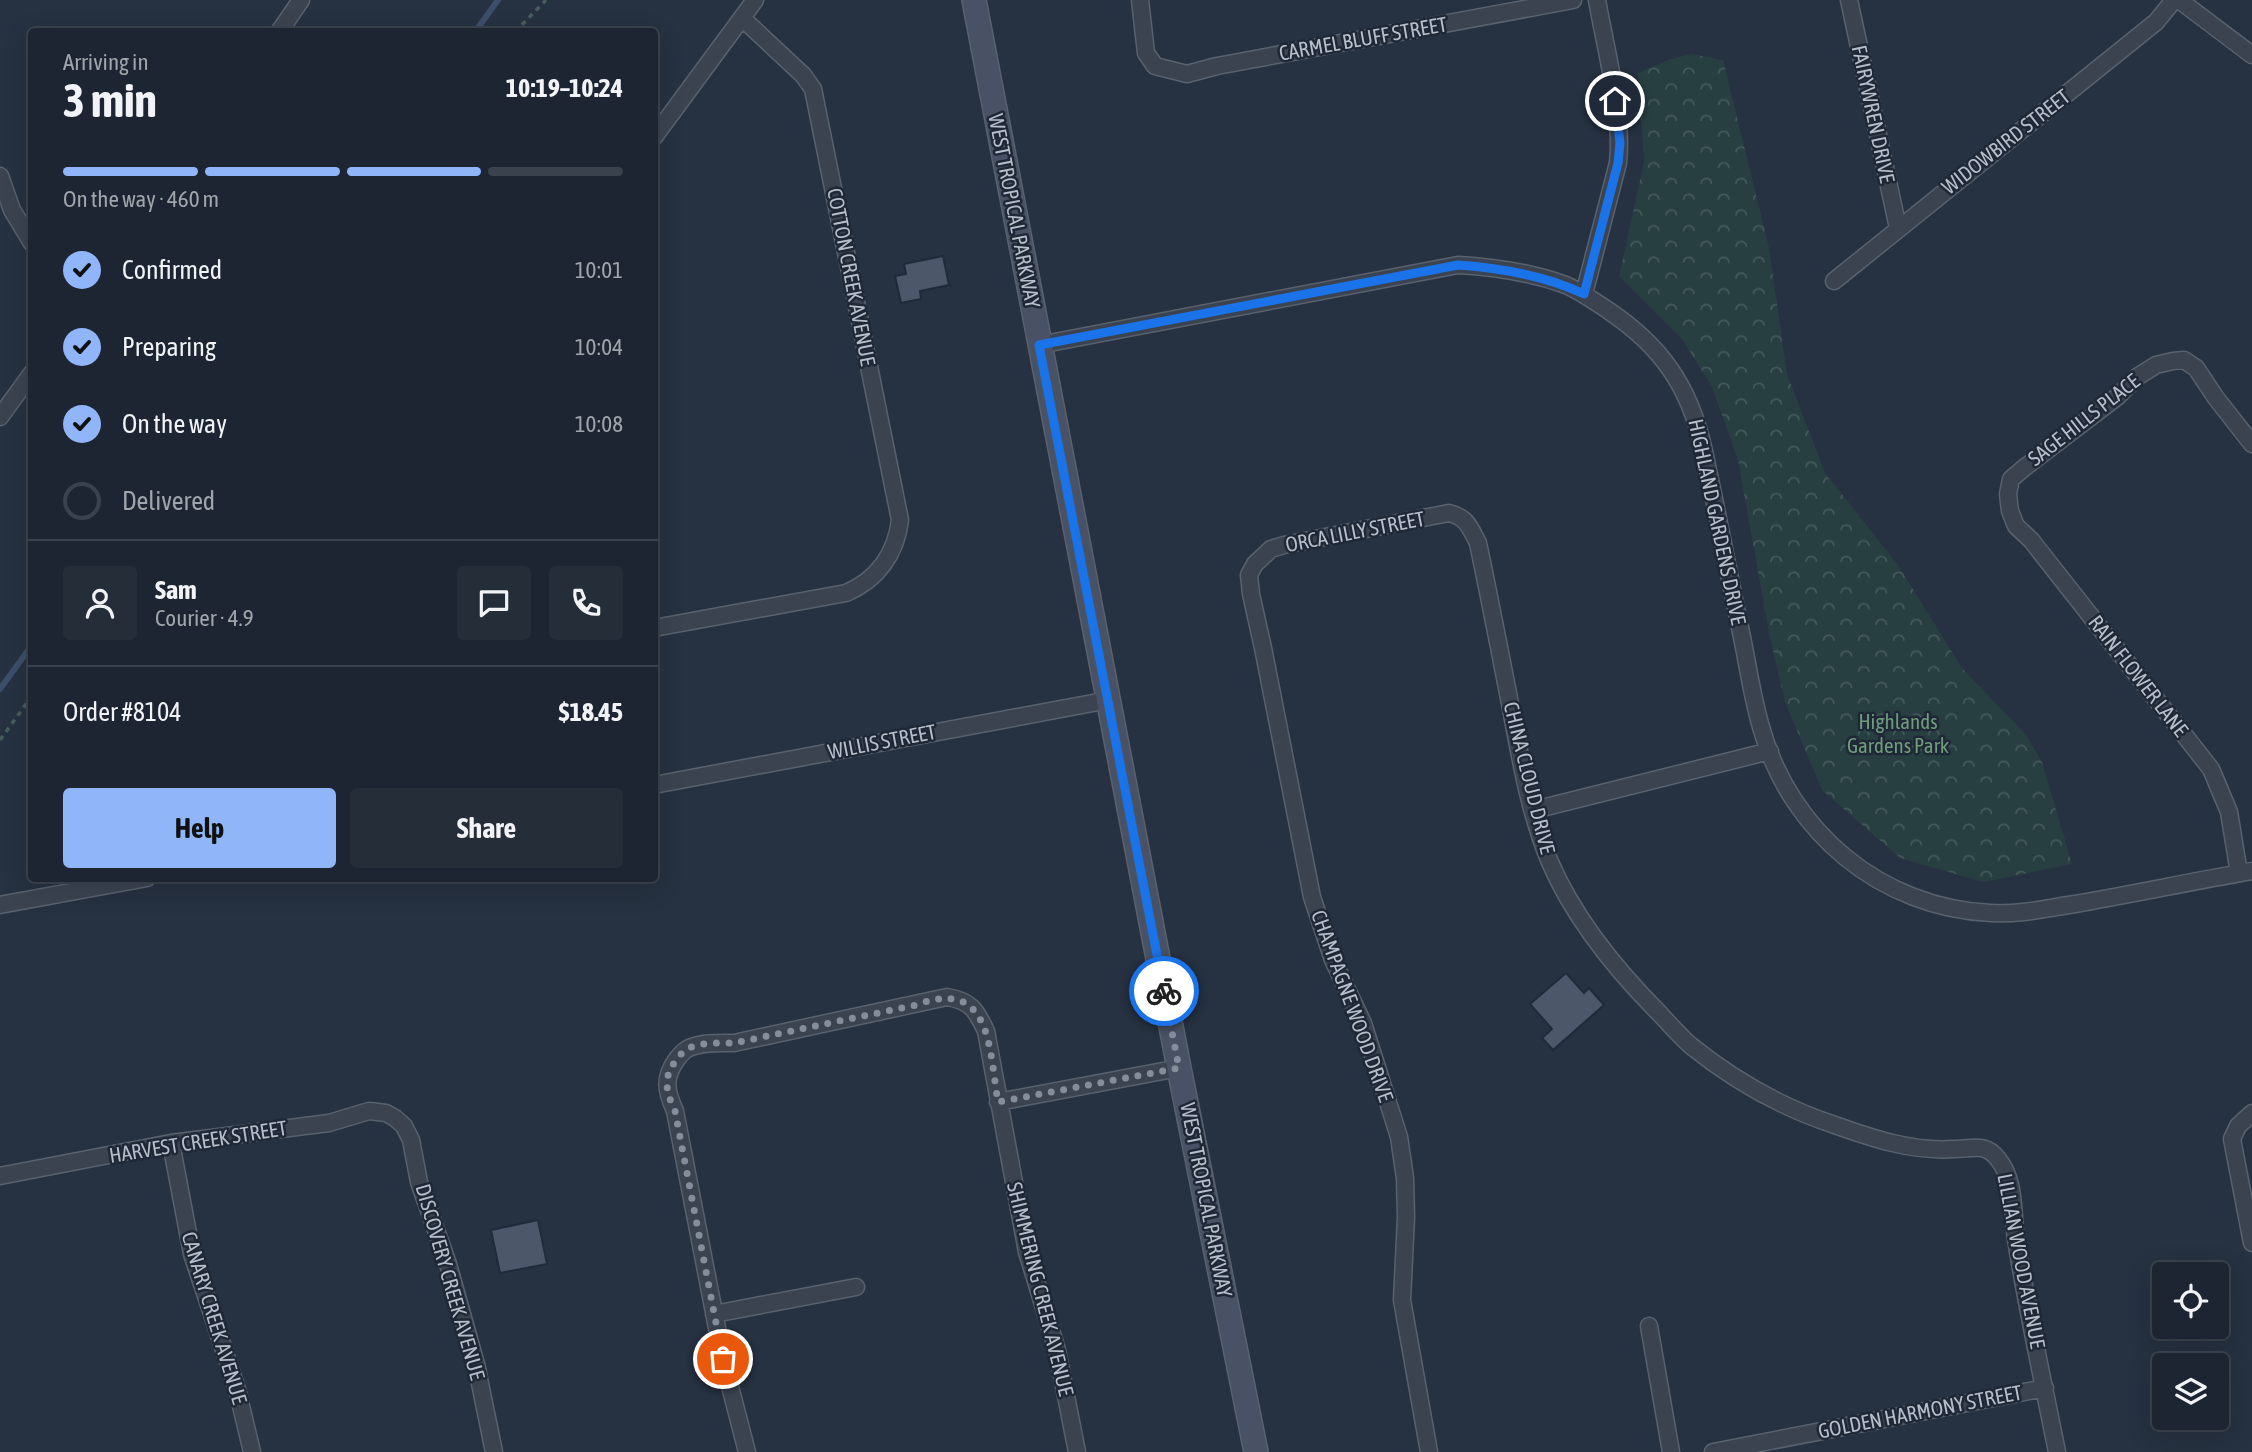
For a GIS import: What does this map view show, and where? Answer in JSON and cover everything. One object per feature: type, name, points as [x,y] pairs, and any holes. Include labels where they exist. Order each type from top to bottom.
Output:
[{"type":"main road","name":"WEST TROPICAL PARKWAY","points":[[974,0],[1179,1068],[1256,1452]]},
{"type":"street","points":[[281,28],[301,0]]},
{"type":"street","points":[[658,132],[755,0]]},
{"type":"street","name":"CARMEL BLUFF STREET","points":[[1140,0],[1146,53],[1155,66],[1187,74],[1217,66],[1573,0]]},
{"type":"street","points":[[1584,294],[1618,163],[1620,143],[1619,122],[1597,0]]},
{"type":"street","name":"FAIRYWREN DRIVE","points":[[1849,0],[1898,228]]},
{"type":"street","points":[[2176,0],[2252,55]]},
{"type":"street","name":"WIDOWBIRD STREET","points":[[1834,281],[2157,22],[2176,0]]},
{"type":"street","name":"COTTON CREEK AVENUE","points":[[658,624],[846,593],[861,587],[872,579],[892,550],[900,520],[813,89],[803,75],[742,18]]},
{"type":"street","points":[[0,176],[12,210],[28,236]]},
{"type":"street","name":"HIGHLAND GARDENS DRIVE","points":[[1039,345],[1458,265],[1490,267],[1562,284],[1584,294],[1642,335],[1664,359],[1686,395],[1697,420],[1761,728],[1781,779],[1800,811],[1824,839],[1852,864],[1885,884],[1922,900],[1992,914],[2031,911],[2246,872]]},
{"type":"street","name":"SAGE HILLS PLACE","points":[[2008,494],[2011,480],[2024,468],[2117,397],[2137,377],[2155,365],[2173,361],[2184,360],[2196,368],[2252,444]]},
{"type":"street","points":[[0,417],[28,378]]},
{"type":"street","name":"RAIN FLOWER LANE","points":[[2008,494],[2010,511],[2016,526],[2031,540],[2211,769],[2230,812],[2246,872]]},
{"type":"street","name":"ORCA LILLY STREET","points":[[1255,564],[1271,550],[1284,545],[1449,513],[1460,516]]},
{"type":"street","name":"CHINA CLOUD DRIVE","points":[[1460,516],[1470,527],[1478,543],[1519,752],[1550,860],[1592,935],[1618,970],[1689,1044],[1766,1096],[1830,1124],[1890,1143],[1957,1150],[1974,1146],[1985,1148],[1995,1155]]},
{"type":"street","name":"CHAMPAGNE WOOD DRIVE","points":[[1255,564],[1250,575],[1251,594],[1312,897],[1333,960],[1363,1023],[1399,1137],[1405,1178],[1406,1217],[1402,1300],[1429,1452]]},
{"type":"street","name":"WILLIS STREET","points":[[658,784],[1109,700]]},
{"type":"street","points":[[1534,810],[1770,751]]},
{"type":"street","points":[[0,905],[125,882]]},
{"type":"street","name":"SHIMMERING CREEK AVENUE","points":[[714,1314],[675,1111],[667,1093],[666,1077],[671,1067],[688,1048],[705,1044],[734,1043],[916,1005],[933,999],[960,999],[971,1006],[986,1031],[1027,1252],[1057,1350],[1076,1452]]},
{"type":"street","points":[[998,1102],[1179,1068]]},
{"type":"street","name":"HARVEST CREEK STREET","points":[[0,1176],[171,1143],[329,1123],[369,1111],[386,1113],[395,1118]]},
{"type":"street","points":[[2252,1113],[2238,1126],[2232,1139],[2252,1243]]},
{"type":"street","name":"DISCOVERY CREEK AVENUE","points":[[395,1118],[404,1126],[411,1140],[419,1182],[448,1264],[476,1364],[494,1452]]},
{"type":"street","name":"CANARY CREEK AVENUE","points":[[171,1143],[192,1254],[237,1389],[251,1452]]},
{"type":"street","name":"LILLIAN WOOD AVENUE","points":[[1995,1155],[2006,1169],[2010,1180],[2016,1239],[2057,1452]]},
{"type":"street","points":[[747,1452],[714,1314],[856,1287]]},
{"type":"street","points":[[1649,1326],[1671,1452]]},
{"type":"street","name":"GOLDEN HARMONY STREET","points":[[1713,1452],[2045,1388]]},
{"type":"path","points":[[519,28],[547,0]]},
{"type":"path","points":[[0,740],[28,702]]},
{"type":"green space","name":"Highlands Gardens Park","points":[[1692,54],[1723,60],[1769,248],[1787,374],[1825,473],[1898,565],[1962,668],[2026,735],[2042,762],[2072,864],[1983,882],[1900,858],[1822,790],[1785,702],[1769,633],[1738,460],[1712,387],[1682,339],[1619,276],[1644,162],[1638,73],[1671,59]]},
{"type":"building","points":[[943,256],[949,285],[920,291],[921,299],[901,303],[895,276],[906,274],[904,264]]},
{"type":"building","points":[[1566,973],[1584,993],[1589,988],[1604,1005],[1553,1050],[1542,1038],[1552,1029],[1530,1004]]},
{"type":"building","points":[[538,1220],[547,1264],[500,1273],[491,1230]]},
{"type":"waterway","points":[[478,28],[498,0]]},
{"type":"waterway","points":[[0,689],[28,650]]},
{"type":"way so far","points":[[723,1359],[675,1111],[667,1093],[666,1077],[679,1056],[688,1048],[705,1044],[734,1043],[916,1005],[933,999],[960,999],[971,1006],[986,1031],[998,1102],[1179,1068],[1164,991]]},
{"type":"route","points":[[1164,991],[1039,345],[1458,265],[1521,273],[1562,284],[1584,294],[1618,163],[1619,122],[1615,101]]}]
